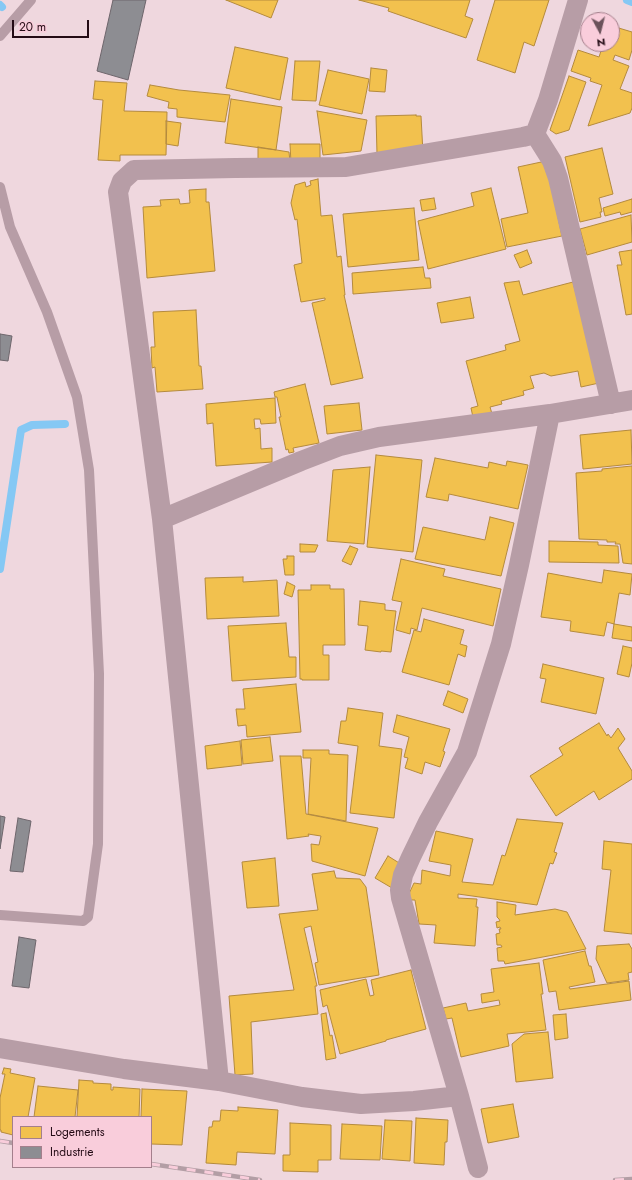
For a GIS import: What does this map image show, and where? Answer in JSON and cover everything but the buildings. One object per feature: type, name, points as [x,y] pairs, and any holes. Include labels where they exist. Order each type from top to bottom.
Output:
[{"type":"street","points":[[535,134],[548,100],[578,0]]},
{"type":"street","points":[[535,134],[552,161],[558,178],[611,404]]},
{"type":"street","points":[[219,1081],[162,519],[118,192],[122,181],[134,170],[346,167],[535,134]]},
{"type":"street","points":[[162,519],[340,446],[379,437],[550,414],[632,400]]},
{"type":"street","points":[[478,1168],[400,890],[403,875],[411,857],[428,822],[467,752],[481,709],[503,637],[550,414]]},
{"type":"street","points":[[0,1048],[124,1069],[219,1081],[302,1097],[361,1104],[414,1101],[459,1096]]},
{"type":"lane","points":[[0,36],[31,0]]},
{"type":"lane","points":[[0,187],[10,227],[47,312],[77,398],[89,470],[98,674],[98,844],[88,917],[83,921],[0,915]]},
{"type":"waterway","points":[[627,0],[632,2]]},
{"type":"waterway","points":[[0,569],[21,430],[32,425],[65,424]]},
{"type":"railway","points":[[0,1141],[12,1143]]},
{"type":"railway","points":[[152,1164],[260,1180]]},
{"type":"railway","points":[[615,1180],[632,1179]]}]
